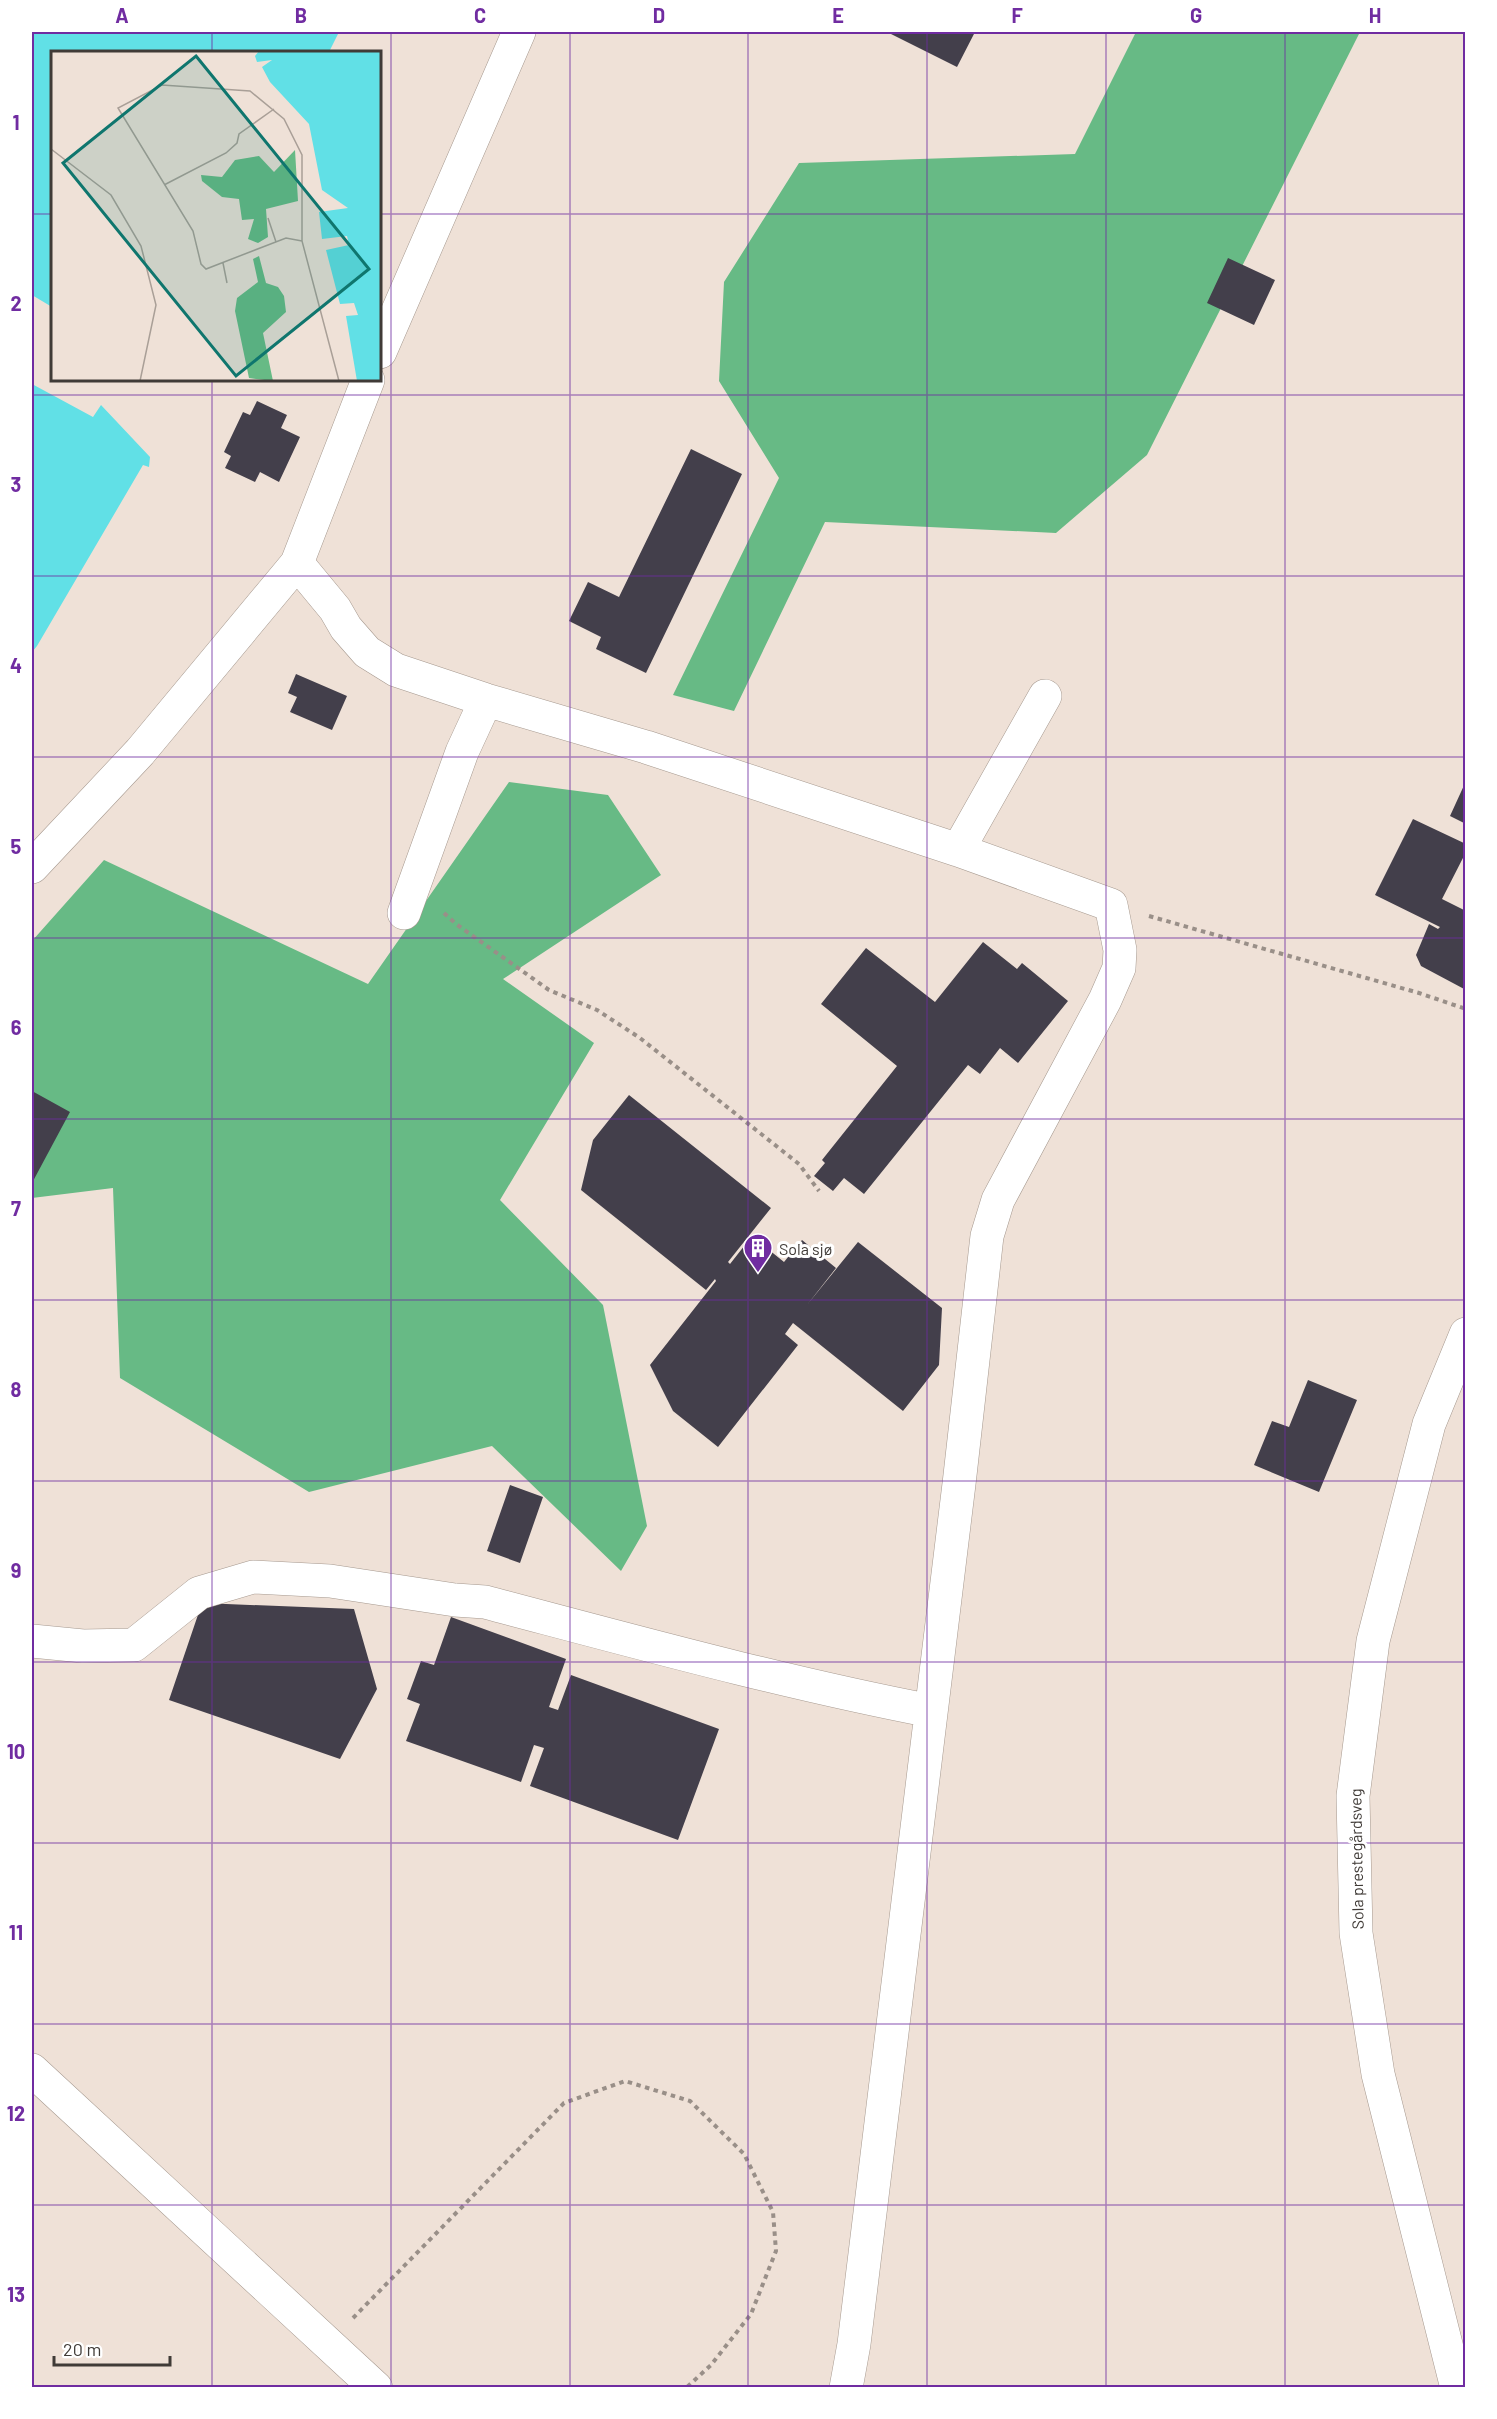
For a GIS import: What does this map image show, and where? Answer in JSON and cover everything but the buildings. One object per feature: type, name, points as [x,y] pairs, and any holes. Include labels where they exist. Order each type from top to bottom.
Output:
[{"type":"street","points":[[381,350],[519,32]]},
{"type":"street","points":[[32,867],[140,752],[297,563],[368,381]]},
{"type":"street","points":[[297,563],[367,652],[396,670],[486,700],[646,747],[958,850],[1111,905],[1120,950],[1119,968],[1105,1000],[998,1200],[987,1236],[859,2308],[846,2388]]},
{"type":"street","points":[[958,850],[1045,696]]},
{"type":"street","points":[[409,899],[462,752],[486,700]]},
{"type":"street","name":"Sola prestegårdsveg","points":[[1457,2388],[1378,2074],[1356,1933],[1353,1796],[1373,1641],[1429,1424],[1466,1334]]},
{"type":"street","points":[[32,1641],[83,1646],[134,1645],[199,1593],[253,1577],[330,1581],[455,1600],[485,1602],[723,1664],[931,1711]]},
{"type":"street","points":[[32,2070],[376,2388]]},
{"type":"path","points":[[409,899],[456,924],[549,990],[597,1010],[640,1038],[799,1164],[819,1191]]},
{"type":"path","points":[[1111,905],[1419,993],[1466,1009]]},
{"type":"path","points":[[327,2344],[564,2103],[625,2081],[690,2101],[744,2154],[773,2212],[776,2251],[751,2314],[711,2365],[686,2388]]},
{"type":"green space","points":[[1136,32],[1360,32],[1147,455],[1056,533],[825,522],[734,711],[673,695],[779,478],[719,381],[724,282],[799,163],[1075,154]]},
{"type":"green space","points":[[509,782],[608,795],[661,875],[503,979],[594,1043],[500,1200],[603,1305],[647,1526],[621,1571],[492,1446],[309,1492],[120,1378],[113,1188],[32,1198],[32,941],[104,860],[368,984]]},
{"type":"water","points":[[32,32],[339,32],[330,51],[51,51],[51,306],[32,295]]},
{"type":"water","points":[[32,384],[93,417],[101,405],[150,457],[149,467],[143,465],[32,652]]},
{"type":"place","name":"Sola sjø","points":[[758,1274]]}]
